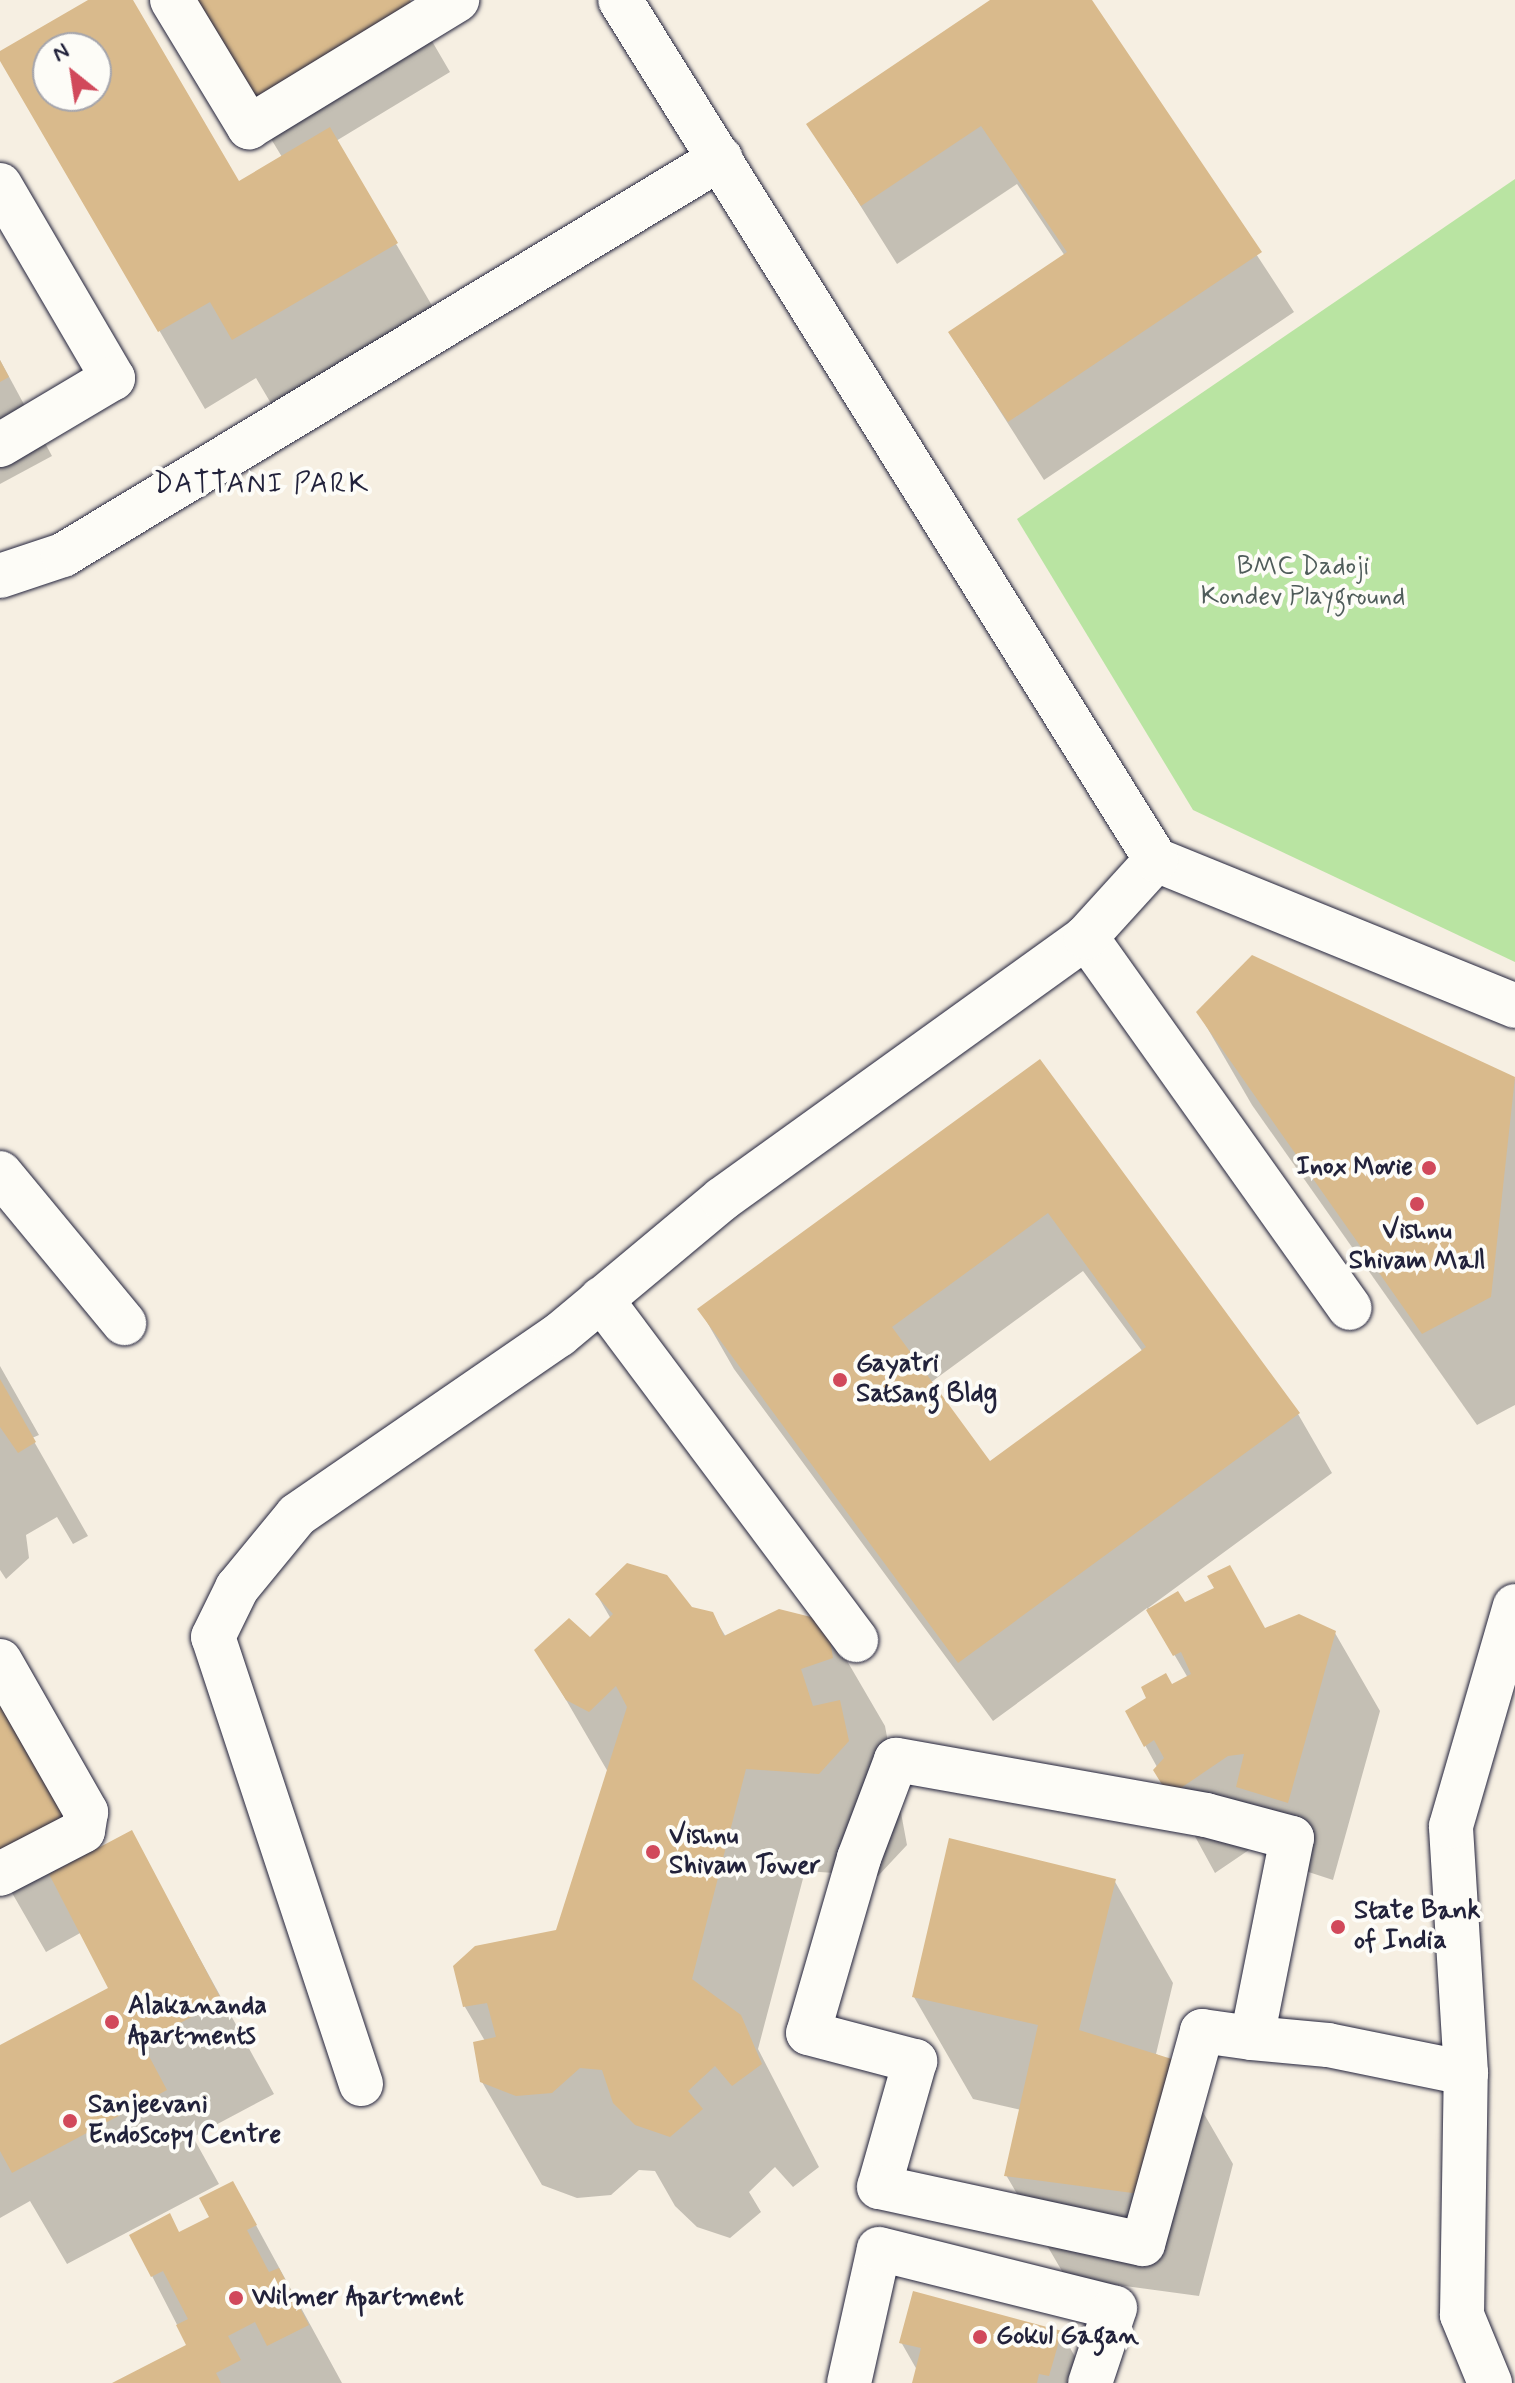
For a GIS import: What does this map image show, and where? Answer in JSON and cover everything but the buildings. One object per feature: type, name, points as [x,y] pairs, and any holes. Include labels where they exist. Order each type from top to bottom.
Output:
[{"type":"street","points":[[172,0],[249,127],[457,0]]},
{"type":"street","points":[[620,0],[1156,860],[1515,1006]]},
{"type":"street","points":[[0,576],[63,555],[721,158]]},
{"type":"street","points":[[0,185],[113,378],[0,445]]},
{"type":"street","points":[[361,2084],[213,1637],[237,1588],[297,1515],[559,1335],[722,1199],[1086,937],[1156,860]]},
{"type":"street","points":[[1086,937],[1350,1308]]},
{"type":"street","points":[[0,1173],[124,1323]]},
{"type":"street","points":[[601,1299],[856,1640]]},
{"type":"street","points":[[1490,2383],[1462,2315],[1466,2073],[1451,1826],[1515,1606]]},
{"type":"street","points":[[0,1661],[86,1812],[83,1831],[0,1874]]},
{"type":"street","points":[[1252,2038],[1292,1838],[1192,1813],[896,1760],[859,1858],[808,2033],[915,2061],[879,2187],[1143,2244],[1202,2031],[1252,2038],[1328,2045],[1466,2073]]},
{"type":"street","points":[[849,2383],[879,2249],[1115,2308],[1090,2383]]},
{"type":"green space","name":"BMC Dadoji Kondev Playground","points":[[1515,179],[1515,962],[1193,810],[1017,519]]},
{"type":"place","name":"Inox Movie","points":[[1429,1168]]},
{"type":"place","name":"Vishnu Shivam Mall","points":[[1417,1204]]},
{"type":"place","name":"Gayatri Satsang Bldg","points":[[840,1380]]},
{"type":"place","name":"Vishnu Shivam Tower","points":[[653,1852]]},
{"type":"place","name":"State Bank of India","points":[[1338,1927]]},
{"type":"place","name":"Alakananda Apartments","points":[[112,2022]]},
{"type":"place","name":"Sanjeevani Endoscopy Centre","points":[[70,2121]]},
{"type":"place","name":"Wilmer Apartment","points":[[236,2298]]},
{"type":"place","name":"Gokul Gagan","points":[[980,2337]]},
{"type":"district","name":"DATTANI PARK","points":[[262,485]]}]
